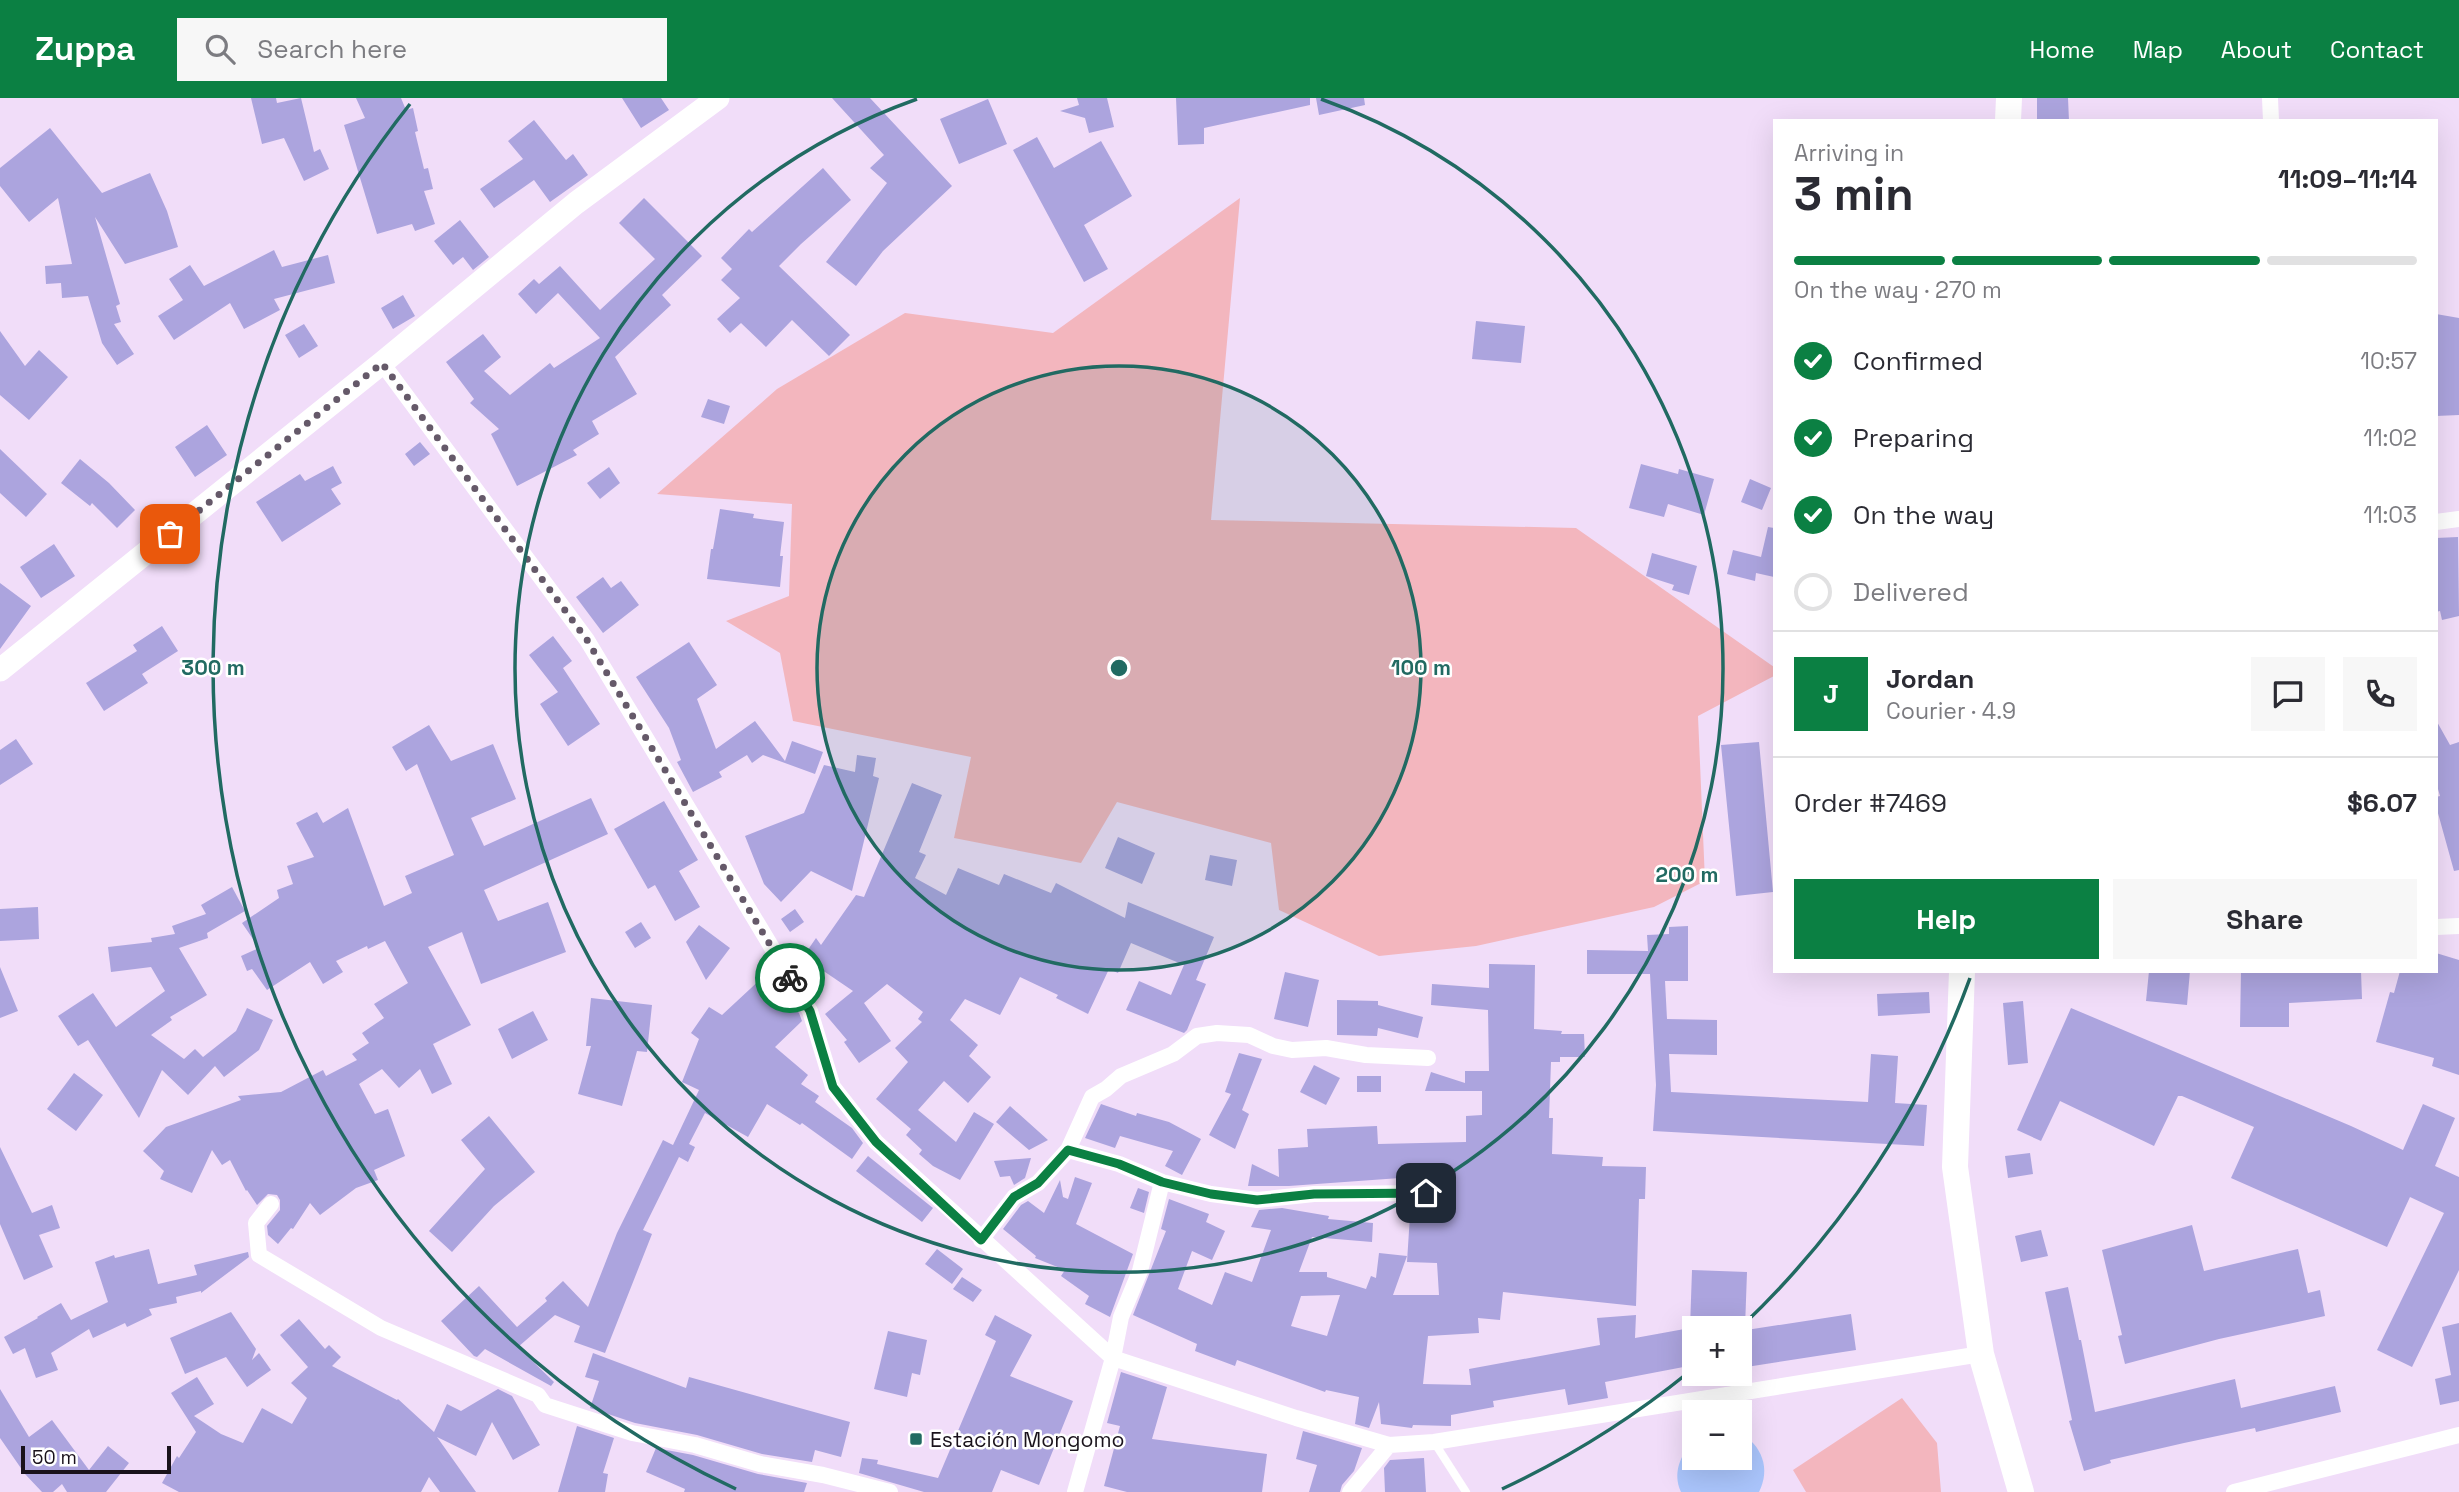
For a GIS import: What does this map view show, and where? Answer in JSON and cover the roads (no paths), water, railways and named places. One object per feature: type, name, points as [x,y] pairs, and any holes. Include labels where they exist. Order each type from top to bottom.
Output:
[{"type":"main road","points":[[2008,119],[2009,98]]},
{"type":"main road","points":[[1962,973],[1955,1167],[1981,1354],[2021,1492]]},
{"type":"street","points":[[0,670],[382,363],[576,203],[718,98]]},
{"type":"street","points":[[2270,98],[2271,119]]},
{"type":"street","points":[[382,363],[587,640],[810,1011],[833,1087],[876,1142],[1113,1358],[1296,1418],[1389,1445],[1434,1442],[1981,1354]]},
{"type":"street","points":[[2438,522],[2459,519]]},
{"type":"street","points":[[2438,927],[2459,926]]},
{"type":"street","points":[[981,1240],[1014,1197],[1038,1183],[1068,1150],[1091,1097],[1107,1089],[1121,1076],[1173,1054],[1197,1036],[1217,1033],[1249,1035],[1273,1046],[1292,1050],[1326,1048],[1366,1055],[1428,1058]]},
{"type":"street","points":[[1068,1150],[1119,1164],[1162,1182],[1211,1194],[1257,1200],[1314,1194],[1426,1193]]},
{"type":"street","points":[[1075,1492],[1113,1358],[1121,1317],[1140,1271],[1162,1182]]},
{"type":"street","points":[[271,1204],[256,1223],[259,1255],[381,1328],[538,1395],[545,1405],[632,1433],[695,1445],[760,1464],[823,1475],[890,1492]]},
{"type":"street","points":[[2234,1492],[2286,1486],[2459,1435]]},
{"type":"street","points":[[1350,1492],[1389,1445]]},
{"type":"lane","points":[[1434,1442],[1466,1492]]},
{"type":"water","points":[[1752,1442],[1762,1458],[1763,1483],[1759,1492],[1681,1492],[1677,1478],[1682,1458],[1682,1470],[1752,1470]]},
{"type":"place","name":"Estación Mongomo","points":[[916,1439]]}]
